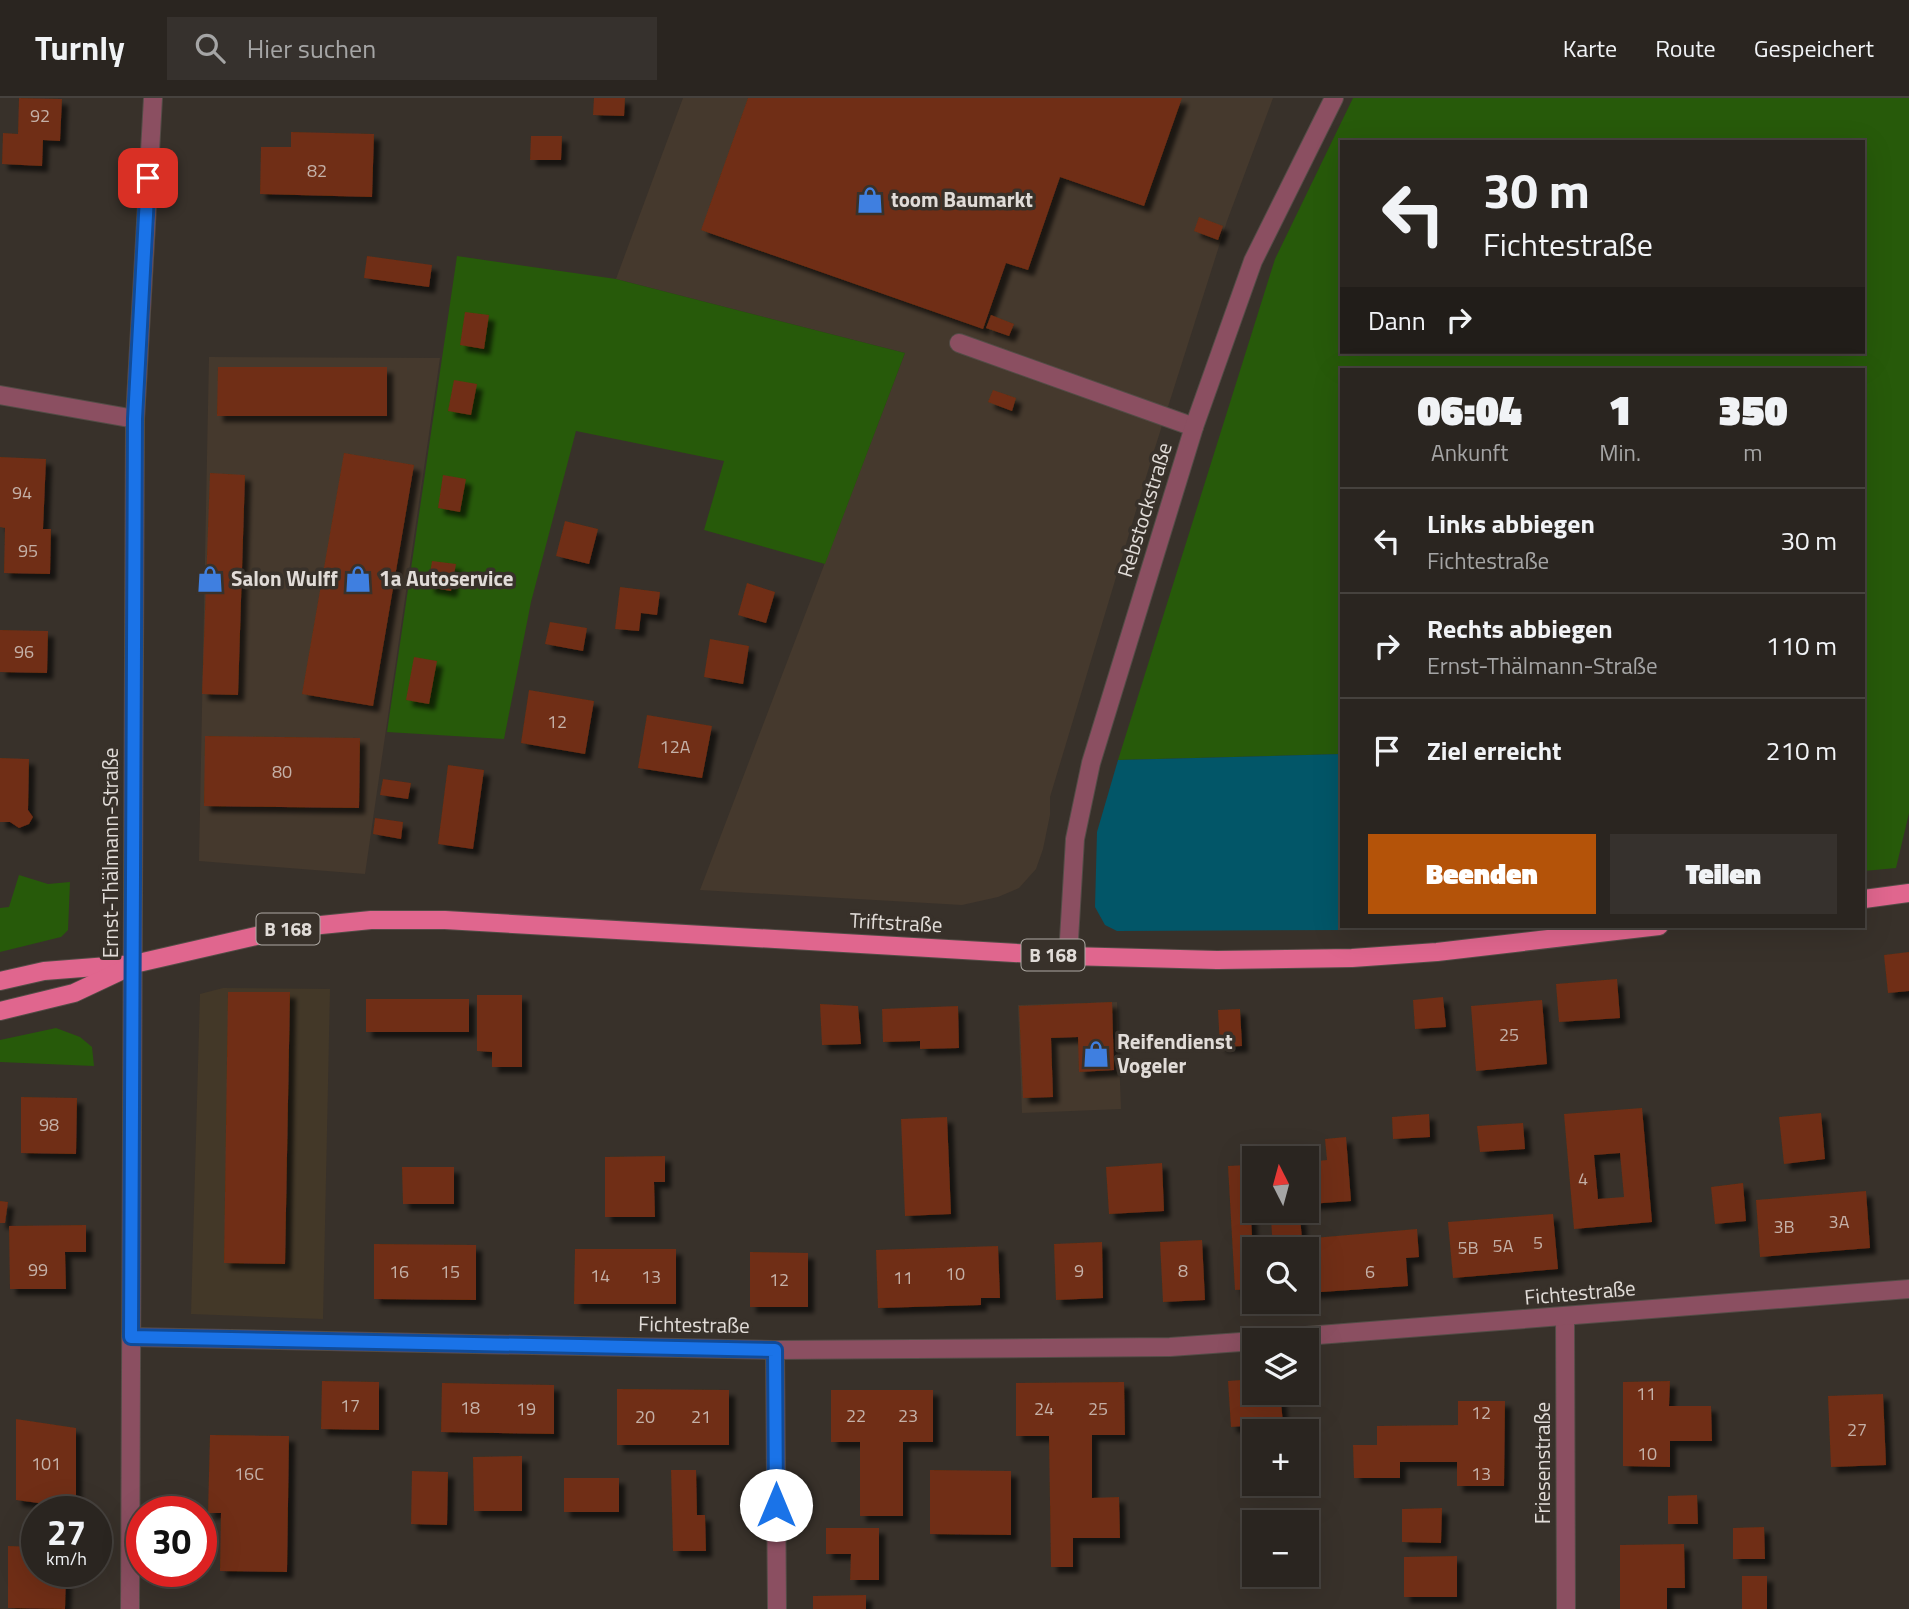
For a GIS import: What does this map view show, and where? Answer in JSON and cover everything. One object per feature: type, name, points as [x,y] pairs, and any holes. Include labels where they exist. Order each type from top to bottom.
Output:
[{"type":"main road","points":[[1865,899],[1909,894]]},
{"type":"main road","name":"Triftstraße","points":[[134,964],[290,928],[372,920],[445,920],[1068,956],[1217,960],[1352,958],[1437,952],[1642,928]]},
{"type":"main road","name":"B 168","points":[[0,981],[44,971],[134,964]]},
{"type":"main road","name":"B 168","points":[[0,1011],[74,993],[134,964]]},
{"type":"street","name":"Ernst-Thälmann-Straße","points":[[130,1609],[135,419],[153,98]]},
{"type":"street","name":"Rebstockstraße","points":[[1068,956],[1075,839],[1091,763],[1194,426],[1253,261],[1334,98]]},
{"type":"street","points":[[959,343],[1194,426]]},
{"type":"street","points":[[0,395],[135,419]]},
{"type":"street","name":"Fichtestraße","points":[[1319,1335],[1909,1289]]},
{"type":"street","name":"Friesenstraße","points":[[1565,1317],[1566,1609]]},
{"type":"street","name":"Fichtestraße","points":[[131,1337],[775,1350],[1170,1347],[1242,1341]]},
{"type":"street","points":[[775,1350],[777,1609]]},
{"type":"shaded area","points":[[683,98],[1273,98],[1227,221],[1153,454],[1050,797],[1050,815],[1043,849],[1036,869],[1019,888],[998,897],[962,905],[700,890],[905,353],[616,279]]},
{"type":"shaded area","points":[[209,357],[440,358],[365,874],[199,861]]},
{"type":"shaded area","points":[[223,988],[330,989],[323,1319],[191,1314],[200,994]]},
{"type":"shaded area","points":[[1117,1002],[1121,1109],[1022,1113],[1018,1005]]},
{"type":"green space","points":[[1353,98],[1909,98],[1909,813],[1896,868],[1865,871],[1865,368],[1340,368],[1340,754],[1118,760],[1275,259]]},
{"type":"green space","points":[[457,256],[616,279],[905,353],[825,564],[704,530],[724,461],[576,431],[531,602],[504,739],[387,732]]},
{"type":"green space","points":[[19,875],[48,884],[70,882],[68,930],[61,937],[0,952],[0,908],[9,907]]},
{"type":"green space","points":[[56,1028],[80,1037],[92,1047],[94,1066],[0,1062],[0,1040]]},
{"type":"water","points":[[1340,754],[1340,928],[1351,930],[1117,931],[1105,925],[1095,907],[1097,832],[1118,760]]},
{"type":"building","points":[[19,98],[62,99],[60,141],[43,140],[42,166],[2,164],[3,133],[18,134]]},
{"type":"building","points":[[594,98],[625,98],[624,116],[593,115]]},
{"type":"building","name":"toom Baumarkt","points":[[748,98],[1182,98],[1144,206],[1060,177],[1028,270],[1006,263],[983,329],[701,230]]},
{"type":"building","points":[[291,132],[374,134],[372,197],[260,194],[261,147],[291,147]]},
{"type":"building","points":[[531,136],[562,136],[561,160],[530,160]]},
{"type":"building","points":[[1199,217],[1223,226],[1218,240],[1194,231]]},
{"type":"building","points":[[367,256],[432,265],[429,287],[364,278]]},
{"type":"building","points":[[465,312],[489,315],[484,349],[460,345]]},
{"type":"building","points":[[991,315],[1014,324],[1009,336],[986,328]]},
{"type":"building","points":[[218,367],[387,367],[387,416],[217,416]]},
{"type":"building","points":[[454,380],[477,384],[471,415],[448,411]]},
{"type":"building","points":[[993,390],[1016,398],[1012,411],[988,402]]},
{"type":"building","name":"1a Autoservice","points":[[344,453],[414,465],[373,706],[302,694]]},
{"type":"building","points":[[0,457],[46,459],[43,529],[51,529],[50,574],[4,573],[5,528],[0,527]]},
{"type":"building","points":[[210,473],[245,475],[238,695],[202,694]]},
{"type":"building","points":[[443,475],[466,479],[460,512],[438,508]]},
{"type":"building","points":[[565,521],[598,529],[589,564],[556,556]]},
{"type":"building","points":[[432,561],[456,564],[451,591],[428,587]]},
{"type":"building","points":[[747,583],[775,592],[766,623],[738,615]]},
{"type":"building","points":[[620,587],[660,592],[657,615],[641,613],[639,631],[615,629]]},
{"type":"building","points":[[550,622],[587,628],[583,651],[545,644]]},
{"type":"building","points":[[0,630],[48,631],[47,673],[0,672]]},
{"type":"building","points":[[710,639],[749,646],[743,684],[704,677]]},
{"type":"building","points":[[414,657],[437,661],[429,704],[406,700]]},
{"type":"building","points":[[529,690],[594,701],[585,754],[521,743]]},
{"type":"building","points":[[647,715],[712,726],[702,778],[638,768]]},
{"type":"building","points":[[205,736],[360,738],[359,808],[204,806]]},
{"type":"building","points":[[0,758],[29,759],[28,810],[33,817],[29,824],[19,828],[10,822],[0,822]]},
{"type":"building","points":[[448,765],[484,770],[473,849],[438,844]]},
{"type":"building","points":[[383,779],[411,783],[408,799],[380,795]]},
{"type":"building","points":[[375,818],[403,822],[401,839],[373,834]]},
{"type":"building","points":[[1909,952],[1909,991],[1888,993],[1884,955]]},
{"type":"building","points":[[1617,979],[1620,1018],[1559,1022],[1556,984]]},
{"type":"building","points":[[228,992],[290,992],[285,1264],[224,1263]]},
{"type":"building","points":[[477,995],[522,995],[522,1067],[492,1067],[492,1052],[477,1051]]},
{"type":"building","points":[[1443,997],[1446,1027],[1415,1029],[1413,1000]]},
{"type":"building","points":[[366,999],[469,999],[469,1032],[366,1032]]},
{"type":"building","points":[[1542,1000],[1547,1064],[1476,1071],[1471,1006]]},
{"type":"building","name":"Reifendienst Vogeler","points":[[1112,1002],[1114,1070],[1079,1072],[1078,1037],[1051,1038],[1053,1097],[1023,1098],[1019,1006]]},
{"type":"building","points":[[820,1004],[858,1006],[861,1044],[822,1045]]},
{"type":"building","points":[[958,1006],[959,1048],[920,1049],[920,1041],[883,1042],[882,1009]]},
{"type":"building","points":[[1240,1009],[1242,1046],[1220,1047],[1218,1010]]},
{"type":"building","points":[[21,1097],[77,1098],[76,1154],[21,1153]]},
{"type":"building","points":[[1642,1108],[1652,1222],[1574,1229],[1564,1114]],"holes":[[[1620,1153],[1624,1197],[1598,1199],[1594,1155]]]},
{"type":"building","points":[[1821,1113],[1825,1159],[1784,1164],[1779,1117]]},
{"type":"building","points":[[1429,1114],[1430,1137],[1393,1139],[1392,1117]]},
{"type":"building","points":[[947,1117],[951,1214],[905,1216],[901,1119]]},
{"type":"building","points":[[1523,1123],[1525,1149],[1480,1152],[1477,1126]]},
{"type":"building","points":[[1346,1137],[1351,1201],[1320,1203],[1320,1161],[1327,1160],[1325,1139]]},
{"type":"building","points":[[665,1156],[665,1182],[654,1182],[655,1217],[605,1217],[605,1157]]},
{"type":"building","points":[[1162,1163],[1164,1211],[1109,1214],[1106,1167]]},
{"type":"building","points":[[1242,1165],[1242,1223],[1251,1223],[1252,1237],[1242,1237],[1242,1290],[1235,1290],[1228,1166]]},
{"type":"building","points":[[402,1167],[454,1167],[454,1204],[403,1204]]},
{"type":"building","points":[[1743,1183],[1746,1221],[1715,1224],[1711,1187]]},
{"type":"building","points":[[1866,1191],[1870,1248],[1760,1257],[1756,1200]]},
{"type":"building","points":[[0,1201],[8,1202],[5,1223],[0,1223]]},
{"type":"building","points":[[1553,1214],[1558,1269],[1453,1278],[1448,1222]]},
{"type":"building","points":[[1271,1223],[1301,1223],[1302,1237],[1272,1237]]},
{"type":"building","points":[[86,1225],[86,1252],[65,1252],[66,1289],[10,1289],[9,1226]]},
{"type":"building","points":[[1417,1229],[1419,1257],[1406,1258],[1408,1286],[1319,1292],[1319,1238]]},
{"type":"building","points":[[1202,1240],[1205,1300],[1163,1302],[1160,1242]]},
{"type":"building","points":[[1102,1242],[1103,1298],[1056,1300],[1054,1244]]},
{"type":"building","points":[[374,1244],[476,1245],[476,1300],[374,1299]]},
{"type":"building","points":[[998,1246],[1000,1298],[981,1298],[981,1305],[878,1308],[876,1250]]},
{"type":"building","points":[[575,1249],[676,1249],[676,1304],[574,1304]]},
{"type":"building","points":[[750,1252],[808,1253],[808,1307],[750,1307]]},
{"type":"building","points":[[1242,1380],[1242,1405],[1281,1405],[1283,1419],[1242,1419],[1242,1426],[1231,1427],[1228,1381]]},
{"type":"building","points":[[322,1381],[379,1382],[379,1430],[321,1429]]},
{"type":"building","points":[[1670,1381],[1669,1406],[1711,1406],[1712,1441],[1670,1441],[1670,1467],[1623,1466],[1623,1382]]},
{"type":"building","points":[[1124,1382],[1125,1435],[1092,1435],[1092,1498],[1119,1497],[1120,1538],[1073,1538],[1073,1567],[1051,1567],[1049,1436],[1016,1436],[1016,1383]]},
{"type":"building","points":[[442,1383],[554,1385],[554,1434],[441,1432]]},
{"type":"building","points":[[617,1389],[729,1390],[729,1445],[617,1445]]},
{"type":"building","points":[[831,1390],[933,1390],[933,1442],[903,1442],[903,1516],[860,1516],[860,1442],[831,1442]]},
{"type":"building","points":[[1883,1394],[1886,1465],[1831,1467],[1828,1396]]},
{"type":"building","points":[[1458,1401],[1505,1401],[1504,1486],[1457,1486],[1457,1462],[1400,1462],[1400,1478],[1354,1478],[1353,1445],[1377,1445],[1377,1426],[1458,1425]]},
{"type":"building","points":[[16,1419],[76,1428],[76,1496],[21,1496],[21,1501],[16,1500]]},
{"type":"building","points":[[210,1435],[289,1436],[287,1572],[220,1571],[221,1513],[217,1513],[217,1496],[208,1496]]},
{"type":"building","points":[[522,1456],[522,1511],[474,1511],[473,1457]]},
{"type":"building","points":[[671,1470],[696,1470],[697,1515],[705,1515],[706,1551],[673,1551]]},
{"type":"building","points":[[930,1470],[1011,1471],[1011,1535],[930,1534]]},
{"type":"building","points":[[412,1471],[448,1472],[447,1525],[411,1524]]},
{"type":"building","points":[[564,1478],[619,1478],[619,1512],[564,1512]]},
{"type":"building","points":[[1697,1495],[1698,1524],[1668,1524],[1668,1496]]},
{"type":"building","points":[[1442,1508],[1441,1543],[1402,1542],[1402,1509]]},
{"type":"building","points":[[1764,1527],[1765,1559],[1733,1559],[1733,1528]]},
{"type":"building","points":[[826,1528],[879,1528],[879,1580],[850,1580],[851,1554],[826,1554]]},
{"type":"building","points":[[1684,1544],[1685,1588],[1667,1588],[1667,1609],[1620,1609],[1620,1545]]},
{"type":"building","points":[[8,1546],[21,1546],[21,1587],[66,1587],[65,1609],[8,1608]]},
{"type":"building","points":[[1457,1556],[1457,1597],[1404,1597],[1404,1557]]},
{"type":"building","points":[[1742,1576],[1767,1576],[1767,1609],[1742,1609]]},
{"type":"building","points":[[866,1595],[866,1609],[813,1609],[813,1596]]},
{"type":"place","name":"toom Baumarkt","points":[[870,200]]},
{"type":"place","name":"Salon Wulff","points":[[210,579]]},
{"type":"place","name":"1a Autoservice","points":[[358,579]]},
{"type":"place","name":"Reifendienst Vogeler","points":[[1096,1054]]},
{"type":"route","points":[[148,178],[135,419],[131,1337],[775,1350],[776,1505]]}]
